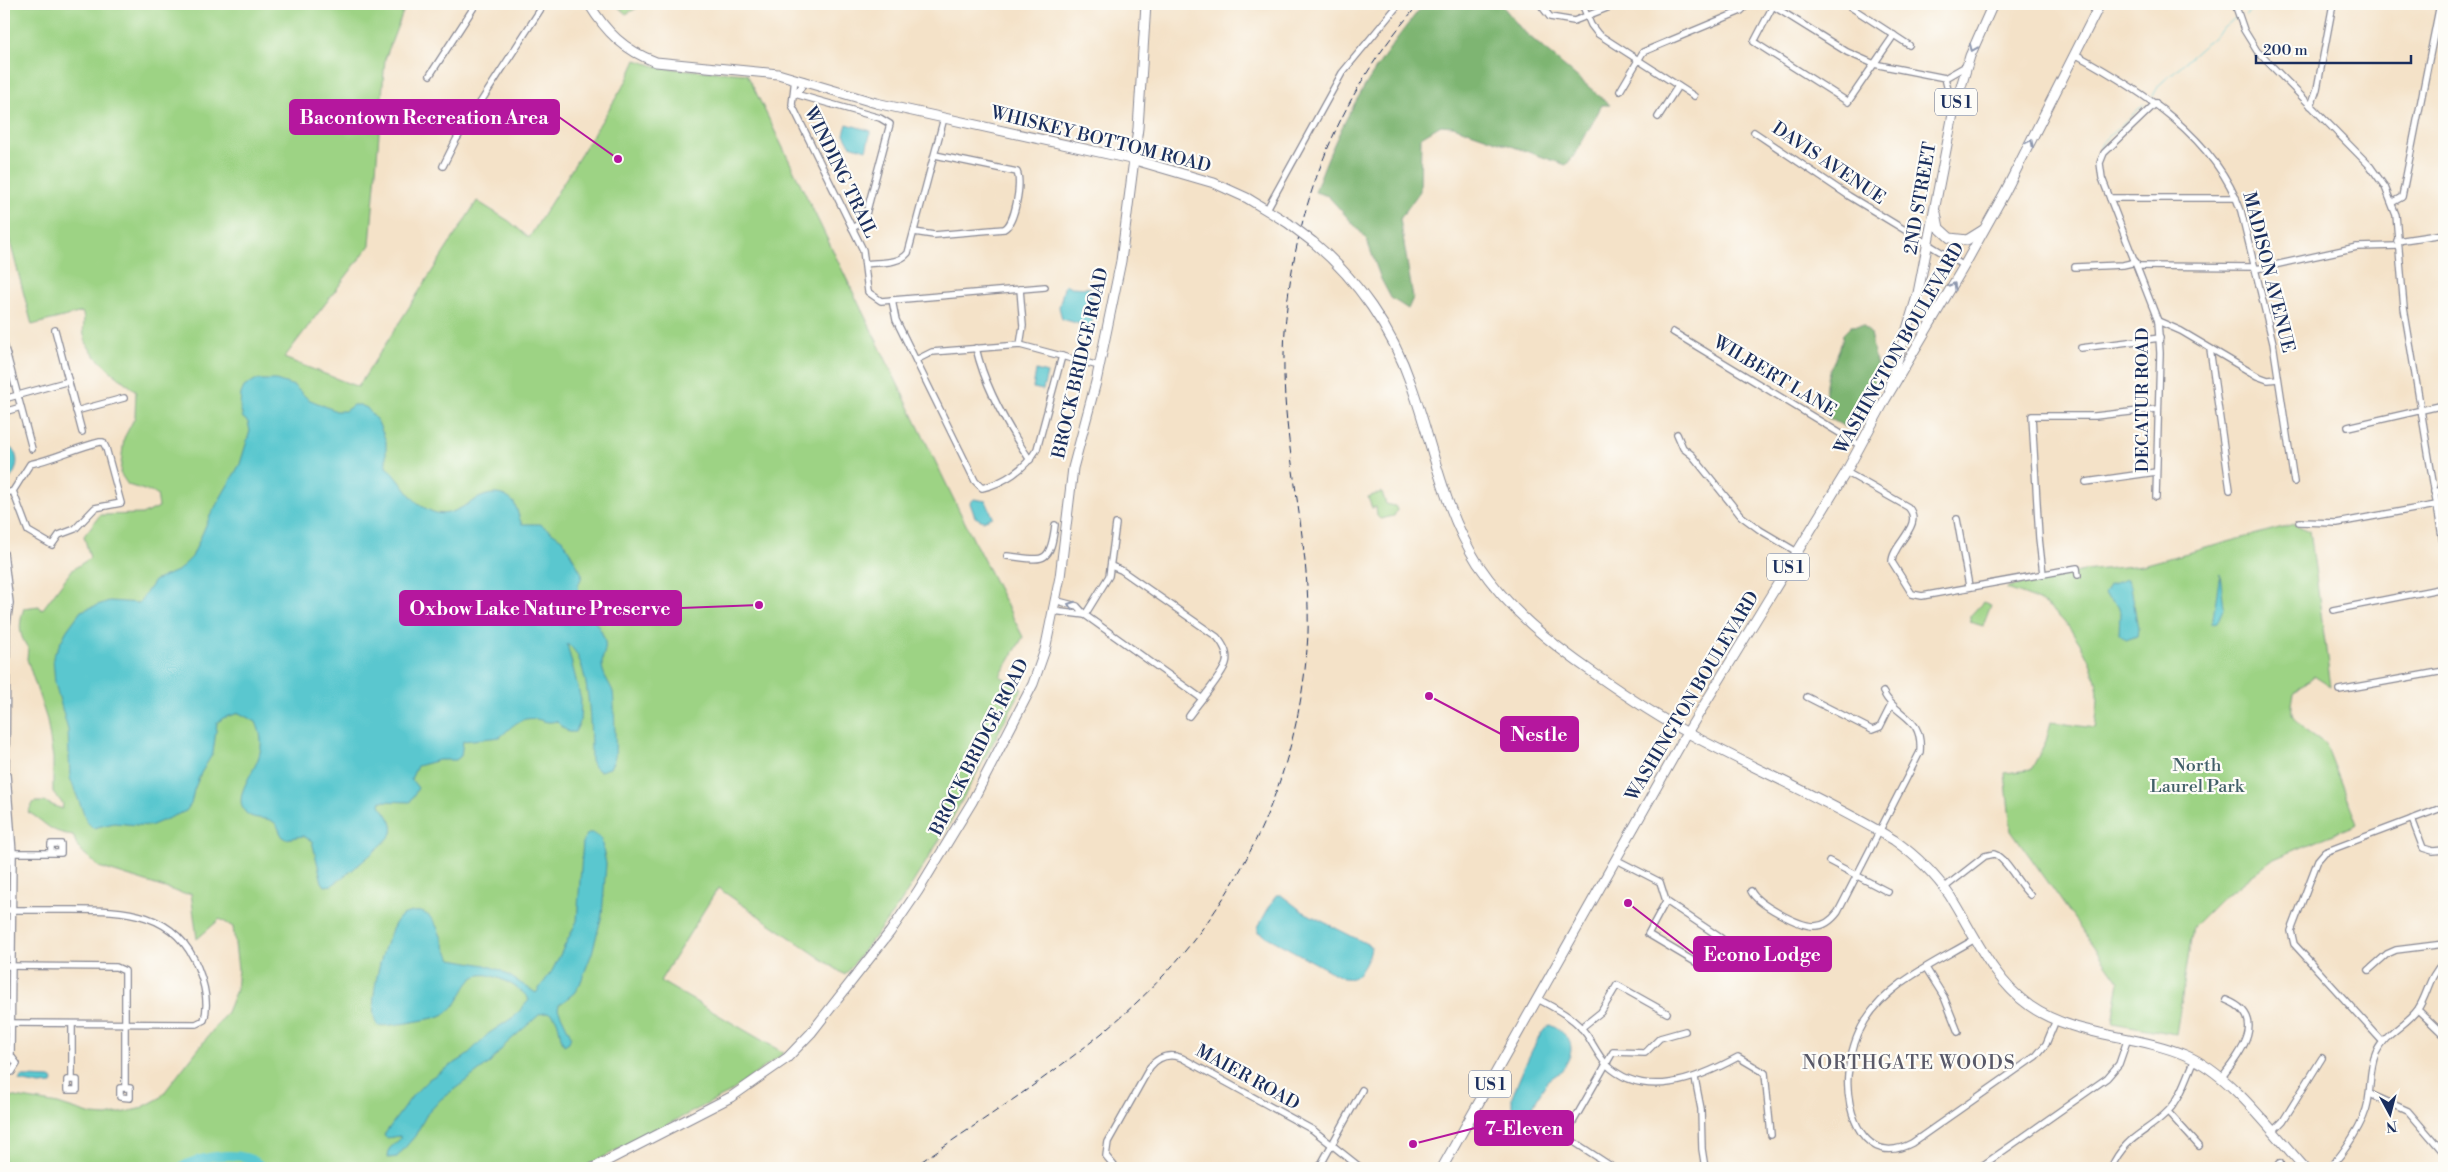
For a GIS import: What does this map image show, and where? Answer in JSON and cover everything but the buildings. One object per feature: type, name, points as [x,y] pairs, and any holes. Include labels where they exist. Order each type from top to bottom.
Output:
[{"type":"street","points":[[430,75],[476,4]]},
{"type":"street","points":[[443,166],[456,140],[542,4]]},
{"type":"street","name":"WHISKEY BOTTOM ROAD","points":[[588,4],[611,35],[623,46],[647,58],[673,65],[753,70],[799,79],[876,103],[1135,160],[1214,184],[1267,209],[1288,223],[1312,242],[1350,279],[1374,310],[1393,342],[1411,382],[1451,511],[1470,550],[1491,581],[1522,618],[1552,644],[1637,702],[1687,733],[1879,831],[1919,860],[1944,888],[2005,984],[2029,1006],[2056,1020],[2166,1048],[2195,1059],[2222,1077],[2305,1168]]},
{"type":"street","name":"BROCK BRIDGE ROAD","points":[[592,1168],[731,1097],[787,1058],[812,1031],[904,912],[972,802],[1033,684],[1045,650],[1063,554],[1073,468],[1100,366],[1121,261],[1135,160],[1144,55],[1146,4]]},
{"type":"street","points":[[1267,209],[1342,73],[1398,4]]},
{"type":"street","points":[[1540,4],[1550,17],[1574,21],[1617,4]]},
{"type":"street","points":[[1582,4],[1591,25],[1598,34],[1694,96]]},
{"type":"street","points":[[1620,91],[1643,52],[1741,11],[1748,4]]},
{"type":"street","points":[[1846,4],[1909,45]]},
{"type":"street","name":"2ND STREET","points":[[1885,400],[1910,325],[1928,245],[1948,135],[1966,66],[1993,4]]},
{"type":"street","name":"WASHINGTON BOULEVARD","points":[[1442,1168],[1687,733],[1846,472],[1885,400],[1986,228],[2100,4]]},
{"type":"street","points":[[2235,4],[2244,30],[2257,51],[2370,166],[2386,187],[2393,202],[2404,308],[2444,548]]},
{"type":"street","points":[[2311,106],[2317,89],[2333,4]]},
{"type":"street","points":[[2393,202],[2402,197],[2440,4]]},
{"type":"street","points":[[1894,35],[1874,64],[1848,102],[1754,42],[1774,5],[1847,52],[1874,64],[1945,78],[1966,66]]},
{"type":"street","name":"MADISON AVENUE","points":[[2076,54],[2121,79],[2156,103],[2203,150],[2232,188],[2256,268],[2270,327],[2294,482]]},
{"type":"street","points":[[1945,78],[1950,98],[1957,99]]},
{"type":"street","name":"WINDING TRAIL","points":[[799,79],[793,87],[795,94],[792,105],[863,250],[868,292],[881,301],[1045,287]]},
{"type":"street","points":[[1658,117],[1678,86]]},
{"type":"street","points":[[795,94],[880,118],[890,124],[865,218],[861,223],[852,228]]},
{"type":"street","name":"DECATUR ROAD","points":[[2156,103],[2104,153],[2100,163],[2110,198],[2158,322],[2160,338],[2156,497]]},
{"type":"street","points":[[865,264],[904,258],[908,254],[944,118]]},
{"type":"street","name":"DAVIS AVENUE","points":[[1754,132],[1849,196],[1964,266]]},
{"type":"street","points":[[914,232],[934,235],[1004,229],[1013,221],[1020,179],[1017,172],[934,155]]},
{"type":"street","points":[[2110,198],[2236,198]]},
{"type":"street","points":[[1935,205],[1939,228],[1950,238],[1967,240],[1986,228]]},
{"type":"street","points":[[2075,267],[2137,264],[2256,268],[2357,247],[2398,243],[2444,234]]},
{"type":"street","points":[[1020,289],[1023,326],[1020,344]]},
{"type":"street","points":[[892,300],[896,320],[978,485],[988,487],[1020,470],[1030,460],[1037,449],[1062,356]]},
{"type":"street","points":[[2158,322],[2181,331],[2262,379],[2278,380]]},
{"type":"street","points":[[55,330],[82,432]]},
{"type":"street","name":"WILBERT LANE","points":[[1673,332],[1861,446]]},
{"type":"street","points":[[2081,348],[2160,338]]},
{"type":"street","points":[[4,344],[32,449]]},
{"type":"street","points":[[916,360],[932,352],[1020,344],[1100,366]]},
{"type":"street","points":[[976,348],[987,384],[1030,460]]},
{"type":"street","points":[[2210,349],[2230,490]]},
{"type":"street","points":[[4,399],[69,381]]},
{"type":"street","points":[[76,410],[124,398]]},
{"type":"street","points":[[2348,427],[2444,405]]},
{"type":"street","points":[[4,412],[21,407]]},
{"type":"street","points":[[2043,574],[2032,416],[2095,416],[2157,409]]},
{"type":"street","points":[[1677,434],[1683,448],[1696,460],[1741,516],[1760,530],[1797,552]]},
{"type":"street","points":[[4,494],[13,491],[30,464],[50,460],[73,448],[103,442],[120,503],[94,508],[79,526],[59,535],[52,545],[28,531],[13,491]]},
{"type":"street","points":[[1846,472],[1908,507],[1912,513],[1912,525],[1893,554],[1892,562],[1909,590],[1917,595],[2077,568],[2078,575]]},
{"type":"street","points":[[2086,482],[2156,472]]},
{"type":"street","points":[[2434,492],[2444,490]]},
{"type":"street","points":[[2299,522],[2337,523],[2436,505]]},
{"type":"street","points":[[1957,519],[1969,586]]},
{"type":"street","points":[[1086,616],[1103,588],[1111,566],[1116,524]]},
{"type":"street","points":[[4,525],[4,538]]},
{"type":"street","points":[[1050,552],[1055,525]]},
{"type":"street","points":[[1006,556],[1035,559],[1050,552],[1063,554]]},
{"type":"street","points":[[4,553],[10,603],[7,625],[7,775],[13,853],[11,1056],[16,1062],[16,1069],[9,1073],[4,1072]]},
{"type":"street","points":[[1111,566],[1121,570],[1222,643],[1225,649],[1226,664],[1189,716]]},
{"type":"street","points":[[2333,610],[2444,588]]},
{"type":"street","points":[[1054,600],[1078,606],[1086,616],[1201,698]]},
{"type":"street","points":[[1052,611],[1086,616]]},
{"type":"street","points":[[2339,690],[2444,671]]},
{"type":"street","points":[[1751,891],[1762,903],[1800,924],[1814,927],[1828,923],[1834,918],[1920,752],[1920,737],[1915,724],[1891,705],[1883,692]]},
{"type":"street","points":[[1807,697],[1872,730],[1880,727],[1891,705]]},
{"type":"street","points":[[4,807],[7,775]]},
{"type":"street","points":[[2383,1042],[2294,944],[2291,932],[2318,860],[2325,852],[2444,806]]},
{"type":"street","points":[[2412,819],[2423,848],[2433,851],[2444,850]]},
{"type":"street","points":[[4,853],[51,853]]},
{"type":"street","points":[[1944,888],[1986,856],[1994,854],[2001,858],[2020,885],[2030,895]]},
{"type":"street","points":[[1615,859],[1660,882],[1666,901],[1721,938],[1728,947],[1695,962],[1648,934],[1666,901]]},
{"type":"street","points":[[1829,861],[1888,892]]},
{"type":"street","points":[[4,910],[126,911],[140,914],[163,925],[183,942],[196,963],[205,994],[204,1020],[196,1024],[4,1024]]},
{"type":"street","points":[[1975,939],[1892,990],[1866,1020],[1853,1048],[1848,1078],[1851,1106],[1862,1136],[1875,1146],[1897,1149],[1906,1147],[2036,1056],[2046,1044],[2056,1020]]},
{"type":"street","points":[[2369,970],[2387,954],[2396,950],[2444,944]]},
{"type":"street","points":[[2329,1168],[2337,1159],[2364,1115],[2370,1094],[2374,1059],[2383,1042],[2418,1010],[2432,976],[2444,962]]},
{"type":"street","points":[[4,966],[121,968],[126,977],[125,1088]]},
{"type":"street","points":[[1926,968],[1944,997],[1958,1032]]},
{"type":"street","points":[[1581,1028],[1601,1012],[1617,985],[1667,1013]]},
{"type":"street","points":[[1538,998],[1568,1016],[1581,1028],[1606,1064],[1625,1078],[1646,1084],[1695,1078],[1738,1057],[1765,1073],[1771,1135]]},
{"type":"street","points":[[2222,1077],[2243,1050],[2249,1034],[2243,1011],[2239,1006],[2226,1000]]},
{"type":"street","points":[[2418,1010],[2444,1035]]},
{"type":"street","points":[[72,1024],[72,1080]]},
{"type":"street","points":[[1614,1168],[1574,1142],[1569,1133],[1613,1052],[1645,1054],[1660,1038],[1685,1031]]},
{"type":"street","points":[[1979,1168],[2107,1078],[2119,1064],[2128,1038]]},
{"type":"street","points":[[4,1057],[11,1056]]},
{"type":"street","name":"MAIER ROAD","points":[[1116,1168],[1106,1156],[1108,1142],[1150,1067],[1159,1058],[1171,1056],[1182,1058],[1313,1130],[1361,1168]]},
{"type":"street","points":[[2272,1132],[2283,1121],[2322,1058]]},
{"type":"street","points":[[2112,1168],[2119,1153],[2130,1140],[2168,1112],[2176,1100],[2195,1059]]},
{"type":"street","points":[[1695,1078],[1701,1109],[1702,1149],[1705,1168]]},
{"type":"street","points":[[1319,1168],[1362,1090]]},
{"type":"street","points":[[2370,1094],[2408,1112],[2444,1153]]},
{"type":"street","points":[[2168,1112],[2198,1146]]},
{"type":"green space","points":[[4,4],[406,4],[385,59],[370,245],[284,358],[358,387],[477,201],[509,221],[529,238],[627,80],[636,60],[662,68],[747,74],[975,543],[1023,637],[1000,676],[1022,689],[947,828],[899,905],[845,975],[718,888],[660,981],[784,1053],[729,1093],[582,1168],[4,1168],[4,1095],[58,1104],[92,1115],[107,1116],[139,1109],[160,1098],[227,1012],[236,990],[238,969],[233,927],[220,919],[197,939],[191,893],[184,894],[99,867],[78,848],[73,835],[58,832],[28,812],[34,802],[45,802],[62,809],[63,804],[53,792],[53,758],[47,720],[27,659],[28,648],[21,633],[20,624],[24,608],[39,606],[42,610],[72,570],[90,558],[84,536],[100,515],[144,514],[159,507],[157,494],[128,485],[120,473],[124,438],[135,417],[136,391],[114,374],[91,351],[84,335],[82,312],[32,325],[4,219]]},
{"type":"green space","points":[[617,4],[644,4],[626,14]]},
{"type":"green space","points":[[1424,4],[1501,4],[1522,30],[1610,105],[1602,105],[1576,153],[1566,165],[1453,126],[1441,125],[1421,137],[1420,191],[1400,219],[1413,298],[1408,309],[1391,298],[1381,279],[1366,238],[1328,196],[1315,192],[1336,141],[1361,93],[1391,47]]},
{"type":"green space","points":[[1863,325],[1870,333],[1878,372],[1857,422],[1853,428],[1849,429],[1827,417],[1824,412],[1826,384],[1843,334],[1851,326]]},
{"type":"green space","points":[[1382,492],[1386,504],[1395,506],[1397,510],[1394,516],[1380,519],[1377,516],[1376,507],[1372,508],[1368,497]]},
{"type":"green space","name":"North Laurel Park","points":[[2294,524],[2310,531],[2331,687],[2314,676],[2294,693],[2292,713],[2301,726],[2326,745],[2357,824],[2274,859],[2221,899],[2193,927],[2176,1034],[2112,1023],[2119,982],[2011,830],[2005,773],[2031,770],[2046,741],[2051,722],[2095,728],[2098,701],[2097,684],[2093,670],[2080,643],[2061,619],[2051,609],[2036,600],[2007,589],[2008,587],[2084,571],[2143,565]]},
{"type":"green space","points":[[1983,602],[1991,605],[1983,626],[1970,622],[1970,616]]},
{"type":"water","points":[[847,124],[871,131],[866,150],[850,145],[844,134]]},
{"type":"water","points":[[1065,284],[1071,287],[1091,288],[1092,307],[1087,310],[1087,314],[1092,318],[1092,325],[1087,326],[1062,319],[1059,307]]},
{"type":"water","points":[[1036,370],[1047,373],[1043,390],[1033,388]]},
{"type":"water","points":[[255,380],[276,380],[294,386],[308,399],[336,411],[345,411],[353,405],[367,408],[378,422],[386,441],[386,467],[412,497],[425,508],[442,514],[451,512],[486,495],[505,496],[514,503],[522,524],[540,524],[563,540],[582,574],[578,588],[579,596],[585,608],[598,625],[605,642],[602,668],[613,692],[614,713],[615,757],[610,768],[600,771],[594,767],[591,760],[590,716],[585,680],[575,651],[567,644],[581,700],[580,722],[575,732],[568,732],[556,721],[545,722],[536,719],[525,719],[500,737],[463,741],[461,756],[456,760],[439,760],[417,766],[411,779],[418,788],[410,802],[381,801],[380,805],[392,825],[392,833],[365,860],[332,885],[325,886],[322,882],[312,841],[303,836],[285,839],[275,823],[249,815],[242,807],[242,792],[257,762],[261,743],[256,722],[239,713],[223,718],[217,723],[213,753],[201,773],[191,804],[186,811],[150,826],[114,823],[93,828],[87,822],[70,778],[68,730],[55,683],[53,657],[67,630],[81,611],[109,601],[139,603],[154,581],[179,570],[192,557],[210,516],[240,464],[250,431],[248,422],[243,418],[240,407],[241,394],[244,387]]},
{"type":"water","points":[[11,448],[16,456],[17,465],[8,481],[4,478],[4,453]]},
{"type":"water","points":[[974,499],[986,501],[993,517],[983,521],[975,517],[970,503]]},
{"type":"water","points":[[2220,574],[2224,607],[2217,623],[2212,624]]},
{"type":"water","points":[[2127,579],[2131,586],[2138,629],[2137,636],[2126,640],[2119,634],[2120,612],[2118,606],[2104,594],[2109,585]]},
{"type":"water","points":[[588,833],[593,833],[601,839],[606,864],[602,915],[592,953],[580,984],[574,993],[559,1005],[558,1009],[571,1036],[569,1042],[564,1045],[558,1023],[552,1015],[547,1013],[540,1014],[505,1045],[490,1063],[441,1099],[427,1114],[415,1136],[397,1157],[388,1158],[389,1149],[400,1139],[400,1136],[386,1138],[384,1135],[413,1095],[429,1079],[465,1057],[488,1034],[515,1016],[529,1000],[522,992],[505,981],[490,975],[480,975],[472,979],[450,1010],[440,1016],[378,1026],[374,1017],[375,988],[383,954],[394,925],[400,917],[407,913],[421,912],[427,915],[436,926],[452,959],[485,965],[500,970],[536,993],[552,971],[577,921],[583,841]]},
{"type":"water","points":[[1276,895],[1281,895],[1302,911],[1371,946],[1367,959],[1359,973],[1352,978],[1343,978],[1258,932],[1258,927]]},
{"type":"water","points":[[1550,1025],[1564,1034],[1568,1039],[1571,1051],[1561,1071],[1545,1084],[1531,1112],[1522,1114],[1512,1107],[1512,1097],[1534,1046],[1545,1029]]},
{"type":"water","points":[[21,1077],[50,1078],[53,1080],[52,1084],[40,1085],[19,1081]]},
{"type":"waterway","points":[[2245,15],[2259,4]]},
{"type":"waterway","points":[[2153,96],[2159,85],[2235,18]]},
{"type":"waterway","points":[[2100,148],[2102,143],[2144,104]]},
{"type":"waterway","points":[[181,1168],[199,1160],[223,1156],[247,1158],[256,1162],[262,1168]]},
{"type":"railway","points":[[912,1168],[1069,1059],[1107,1029],[1142,997],[1175,963],[1205,925],[1247,858],[1264,823],[1290,749],[1299,711],[1308,633],[1307,580],[1287,422],[1284,366],[1287,310],[1295,254],[1309,199],[1329,146],[1354,96],[1384,48],[1419,4]]},
{"type":"place","name":"Bacontown Recreation Area","points":[[618,159]]},
{"type":"place","name":"Oxbow Lake Nature Preserve","points":[[759,605]]},
{"type":"place","name":"Nestle","points":[[1429,696]]},
{"type":"place","name":"Econo Lodge","points":[[1628,903]]},
{"type":"place","name":"7-Eleven","points":[[1413,1144]]},
{"type":"district","name":"NORTHGATE WOODS","points":[[1909,1062]]}]
